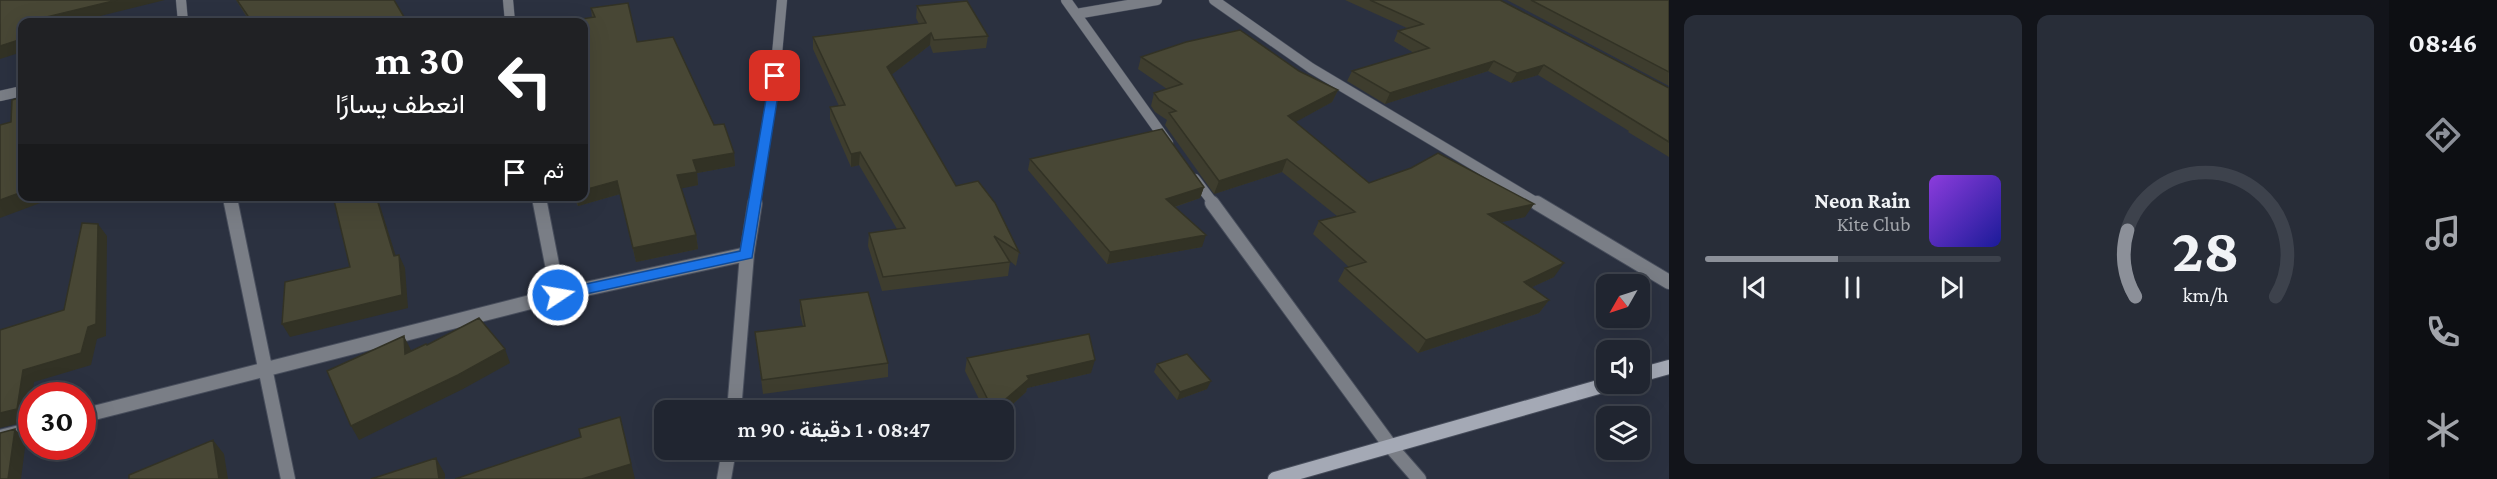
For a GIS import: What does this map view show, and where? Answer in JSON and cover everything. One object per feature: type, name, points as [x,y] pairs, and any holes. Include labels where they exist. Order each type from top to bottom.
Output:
[{"type":"street","points":[[181,0],[183,18]]},
{"type":"street","points":[[508,0],[510,18]]},
{"type":"street","points":[[735,400],[747,254],[775,76],[782,0]]},
{"type":"street","points":[[1066,0],[1173,150]]},
{"type":"street","points":[[1076,14],[1156,0]]},
{"type":"street","points":[[1214,0],[1311,68],[1669,282]]},
{"type":"street","points":[[0,96],[18,92]]},
{"type":"street","points":[[1187,168],[1391,447],[1419,479]]},
{"type":"street","points":[[230,201],[267,368],[288,479]]},
{"type":"street","points":[[540,201],[558,295]]},
{"type":"street","points":[[96,412],[558,295],[747,254]]},
{"type":"street","points":[[1650,372],[1669,366]]},
{"type":"street","points":[[1275,479],[1596,388]]},
{"type":"street","points":[[0,437],[18,432]]},
{"type":"street","points":[[724,479],[727,460]]},
{"type":"building","points":[[0,0],[117,0],[43,18],[18,18],[18,40],[0,46]]},
{"type":"building","points":[[237,0],[394,0],[405,18],[249,18]]},
{"type":"building","points":[[1370,0],[1500,0],[1669,88],[1669,142],[1544,65],[1517,73],[1494,61],[1390,93],[1352,71],[1429,48],[1398,31],[1423,24]]},
{"type":"building","points":[[1531,0],[1669,0],[1669,72]]},
{"type":"building","points":[[967,1],[988,36],[934,40],[931,33],[887,67],[956,186],[978,181],[995,203],[1019,252],[994,236],[1010,262],[883,277],[869,233],[905,228],[860,152],[851,154],[830,107],[845,105],[813,37],[926,23],[917,6]]},
{"type":"building","points":[[628,3],[637,42],[673,37],[714,125],[724,124],[734,153],[693,160],[697,172],[677,175],[696,235],[633,248],[617,181],[588,189],[588,18],[595,17],[591,8]]},
{"type":"building","points":[[1240,30],[1299,71],[1338,90],[1288,116],[1369,183],[1411,168],[1438,153],[1534,204],[1488,214],[1564,263],[1524,282],[1549,300],[1426,340],[1345,268],[1366,262],[1319,221],[1355,212],[1287,159],[1219,181],[1169,113],[1176,111],[1159,100],[1154,93],[1182,84],[1141,57],[1186,42]]},
{"type":"building","points":[[18,98],[18,193],[0,200],[0,125],[11,122],[12,100]]},
{"type":"building","points":[[1162,129],[1204,187],[1166,199],[1206,235],[1110,252],[1030,159]]},
{"type":"building","points":[[334,201],[378,201],[394,256],[399,255],[402,295],[282,324],[285,282],[350,267]]},
{"type":"building","points":[[82,223],[98,224],[96,324],[88,327],[81,353],[23,370],[21,382],[18,382],[17,409],[0,413],[0,330],[64,310]]},
{"type":"building","points":[[868,292],[888,363],[762,380],[755,332],[805,326],[800,300]]},
{"type":"building","points":[[479,318],[505,349],[458,375],[351,426],[327,371],[404,336],[405,354]]},
{"type":"building","points":[[1089,334],[1095,360],[1027,376],[1029,379],[1005,400],[988,400],[967,358]]},
{"type":"building","points":[[1187,354],[1211,381],[1180,392],[1157,364]]},
{"type":"building","points":[[620,417],[631,464],[582,479],[455,479],[581,437],[579,429]]},
{"type":"building","points":[[15,429],[8,479],[0,479],[0,433]]},
{"type":"building","points":[[213,440],[219,479],[129,479],[129,475]]},
{"type":"building","points":[[436,458],[439,479],[371,479]]},
{"type":"route","points":[[558,295],[747,254],[775,76]]}]
